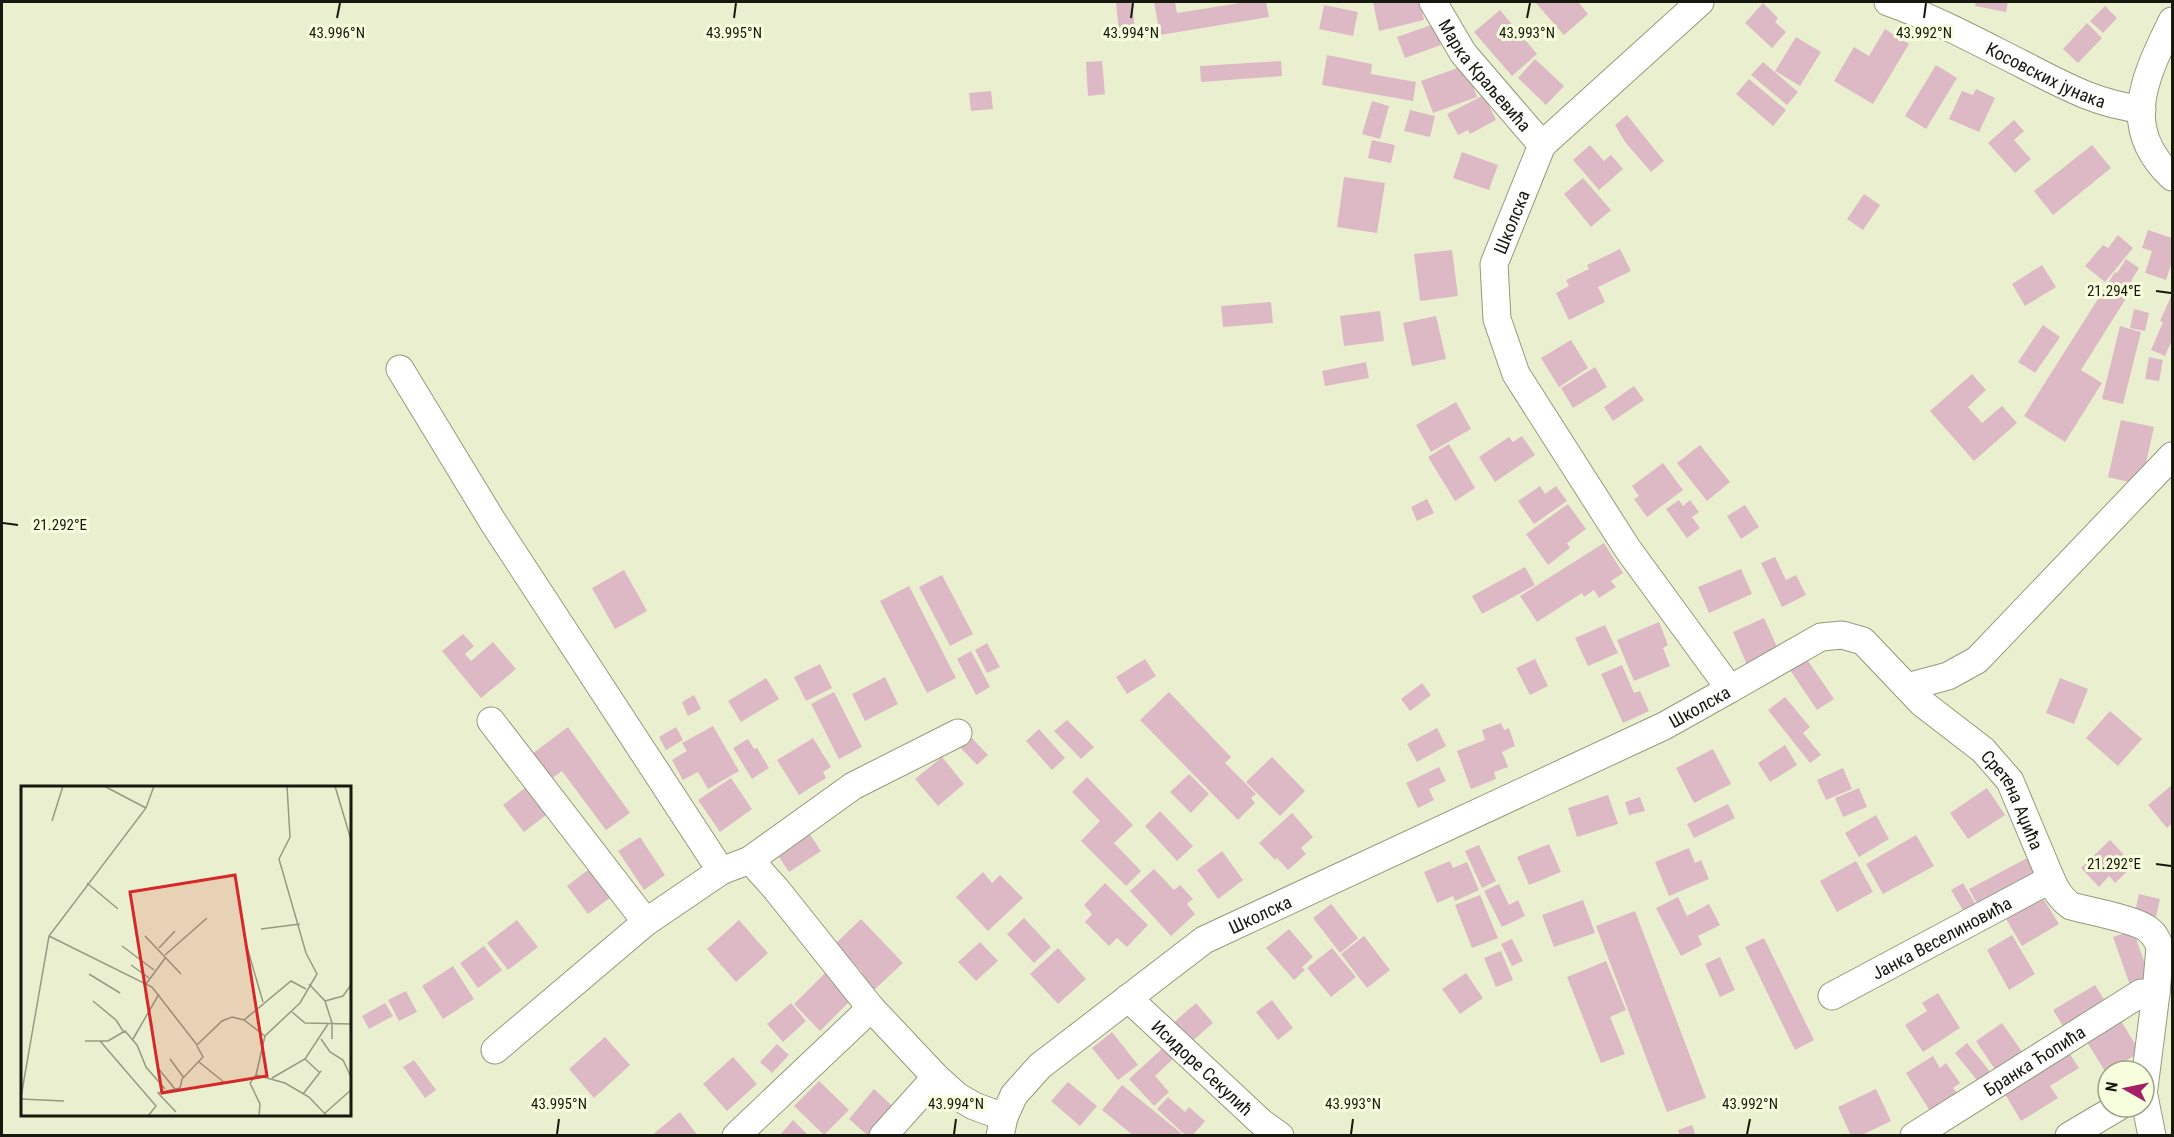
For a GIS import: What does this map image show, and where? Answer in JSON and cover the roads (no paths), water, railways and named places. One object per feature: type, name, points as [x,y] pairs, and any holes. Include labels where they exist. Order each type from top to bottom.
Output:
[{"type":"street","name":"Марка Краљевића","points":[[1433,2],[1463,53],[1542,146]]},
{"type":"street","name":"Школска","points":[[1002,1126],[1014,1095],[1040,1066],[1204,940],[1664,726],[1730,689],[1628,548],[1516,374],[1497,319],[1494,264],[1542,146],[1700,2]]},
{"type":"street","name":"Косовских јунака","points":[[1888,2],[1906,8],[2079,93],[2105,103],[2142,109]]},
{"type":"street","points":[[2172,21],[2148,70],[2142,109],[2142,127],[2148,146],[2159,164],[2172,177]]},
{"type":"street","points":[[400,369],[493,522],[721,871]]},
{"type":"street","points":[[1906,687],[1948,676],[1977,660],[2172,456]]},
{"type":"street","name":"Сретена Аџића","points":[[1730,689],[1821,637],[1842,635],[1863,641],[1922,703],[1983,750],[2010,781],[2057,893],[2071,906],[2140,925],[2154,934],[2160,947],[2148,1059]]},
{"type":"street","points":[[491,721],[646,922]]},
{"type":"street","points":[[495,1050],[646,922],[721,871],[750,860],[853,786],[958,733]]},
{"type":"street","points":[[750,860],[871,1008],[936,1077],[957,1096],[1002,1126]]},
{"type":"street","name":"Јанка Веселиновића","points":[[1833,996],[2051,879]]},
{"type":"street","name":"Бранка Ћопића","points":[[1914,1136],[2141,993],[2156,993]]},
{"type":"street","name":"Исидоре Секулић","points":[[1128,998],[1262,1123],[1280,1136]]},
{"type":"street","points":[[736,1136],[871,1008]]},
{"type":"street","points":[[883,1136],[936,1077]]},
{"type":"street","points":[[2069,1136],[2098,1119]]},
{"type":"street","points":[[2149,1119],[2152,1136]]}]
